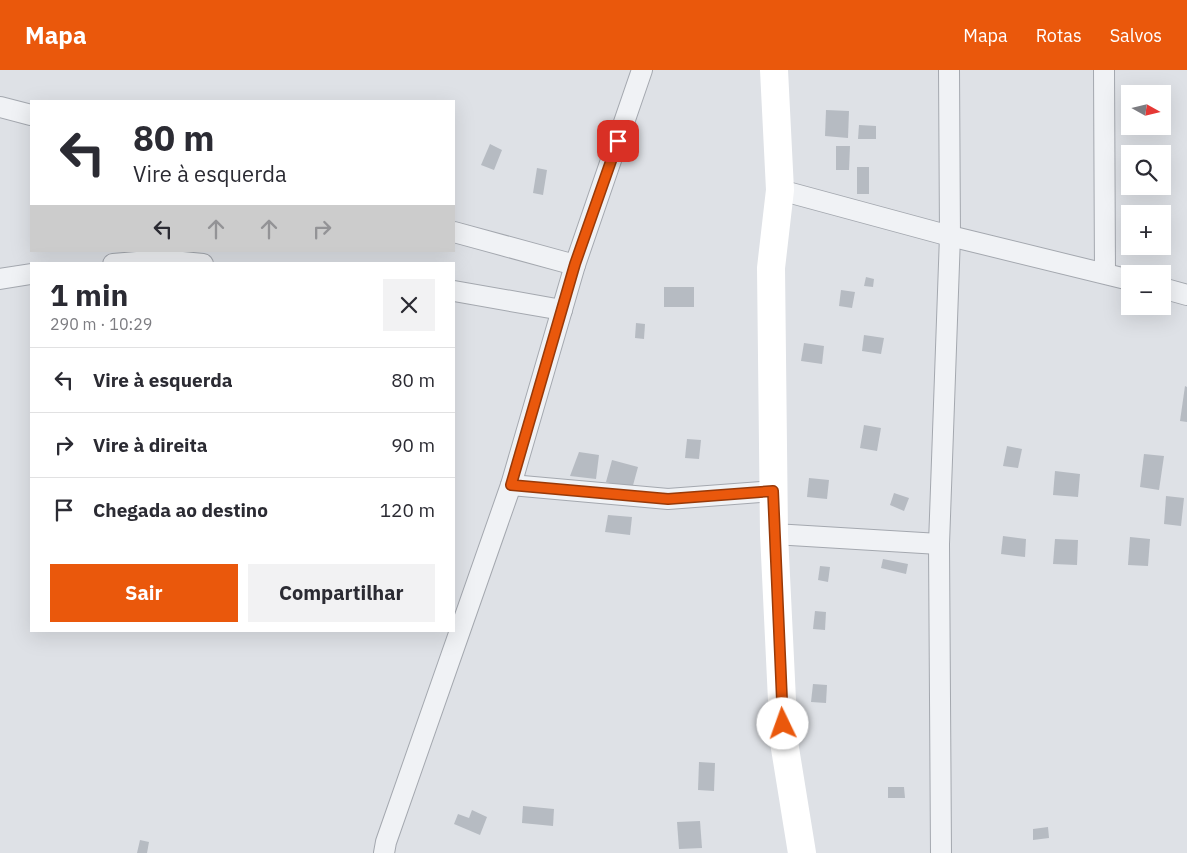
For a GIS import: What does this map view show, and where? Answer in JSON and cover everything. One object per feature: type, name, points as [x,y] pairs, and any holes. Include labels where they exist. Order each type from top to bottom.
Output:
[{"type":"street","points":[[384,853],[386,842],[511,485],[575,264],[642,70]]},
{"type":"street","points":[[774,70],[780,190],[771,268],[774,534],[784,742],[802,853]]},
{"type":"street","points":[[941,853],[938,544],[950,236],[948,70]]},
{"type":"street","points":[[1104,70],[1105,273]]},
{"type":"street","points":[[0,108],[30,115]]},
{"type":"street","points":[[780,190],[950,236],[1121,277]]},
{"type":"street","points":[[455,232],[575,264]]},
{"type":"street","points":[[137,262],[161,260],[182,262]]},
{"type":"street","points":[[0,279],[30,274]]},
{"type":"street","points":[[455,291],[562,310]]},
{"type":"street","points":[[1171,291],[1187,295]]},
{"type":"street","points":[[511,485],[668,499],[773,491]]},
{"type":"street","points":[[774,534],[938,544]]},
{"type":"building","points":[[826,110],[849,111],[848,138],[825,136]]},
{"type":"building","points":[[859,125],[876,126],[876,139],[858,139]]},
{"type":"building","points":[[490,144],[502,150],[494,170],[481,165]]},
{"type":"building","points":[[836,146],[850,146],[849,170],[836,170]]},
{"type":"building","points":[[857,167],[869,167],[869,194],[857,194]]},
{"type":"building","points":[[537,168],[547,170],[543,195],[533,193]]},
{"type":"building","points":[[866,277],[874,279],[873,287],[864,286]]},
{"type":"building","points":[[664,287],[694,287],[694,307],[664,307]]},
{"type":"building","points":[[841,290],[855,292],[852,308],[839,306]]},
{"type":"building","points":[[636,323],[645,324],[644,339],[635,338]]},
{"type":"building","points":[[864,335],[884,338],[881,354],[862,351]]},
{"type":"building","points":[[804,343],[824,346],[822,364],[801,361]]},
{"type":"building","points":[[1185,386],[1187,387],[1187,422],[1180,421]]},
{"type":"building","points":[[864,425],[881,428],[877,451],[860,448]]},
{"type":"building","points":[[687,439],[701,440],[699,459],[685,458]]},
{"type":"building","points":[[1007,446],[1022,449],[1018,468],[1003,466]]},
{"type":"building","points":[[579,452],[599,455],[596,479],[570,476]]},
{"type":"building","points":[[1144,454],[1164,456],[1159,490],[1140,487]]},
{"type":"building","points":[[612,460],[638,467],[632,489],[606,482]]},
{"type":"building","points":[[1055,471],[1080,474],[1078,497],[1053,495]]},
{"type":"building","points":[[809,478],[829,480],[827,499],[807,497]]},
{"type":"building","points":[[894,493],[909,498],[904,511],[890,505]]},
{"type":"building","points":[[1166,496],[1184,498],[1181,526],[1164,524]]},
{"type":"building","points":[[608,515],[632,517],[630,535],[605,532]]},
{"type":"building","points":[[1003,536],[1026,539],[1025,557],[1001,554]]},
{"type":"building","points":[[1130,537],[1150,539],[1148,566],[1128,565]]},
{"type":"building","points":[[1055,539],[1078,540],[1077,565],[1053,564]]},
{"type":"building","points":[[883,559],[908,564],[906,574],[881,568]]},
{"type":"building","points":[[820,566],[830,567],[828,582],[818,580]]},
{"type":"building","points":[[815,611],[826,612],[825,630],[813,629]]},
{"type":"building","points":[[813,684],[827,685],[826,703],[811,702]]},
{"type":"building","points":[[699,762],[715,763],[714,791],[698,790]]},
{"type":"building","points":[[888,787],[904,787],[905,798],[888,798]]},
{"type":"building","points":[[523,806],[554,809],[553,826],[522,823]]},
{"type":"building","points":[[472,810],[487,817],[480,835],[454,824],[458,814],[469,818]]},
{"type":"building","points":[[700,821],[702,848],[679,849],[677,822]]},
{"type":"building","points":[[1048,827],[1049,838],[1033,840],[1033,829]]},
{"type":"building","points":[[140,840],[149,842],[147,853],[137,853]]},
{"type":"route","points":[[618,141],[575,264],[511,485],[668,499],[773,491],[783,724]]}]
